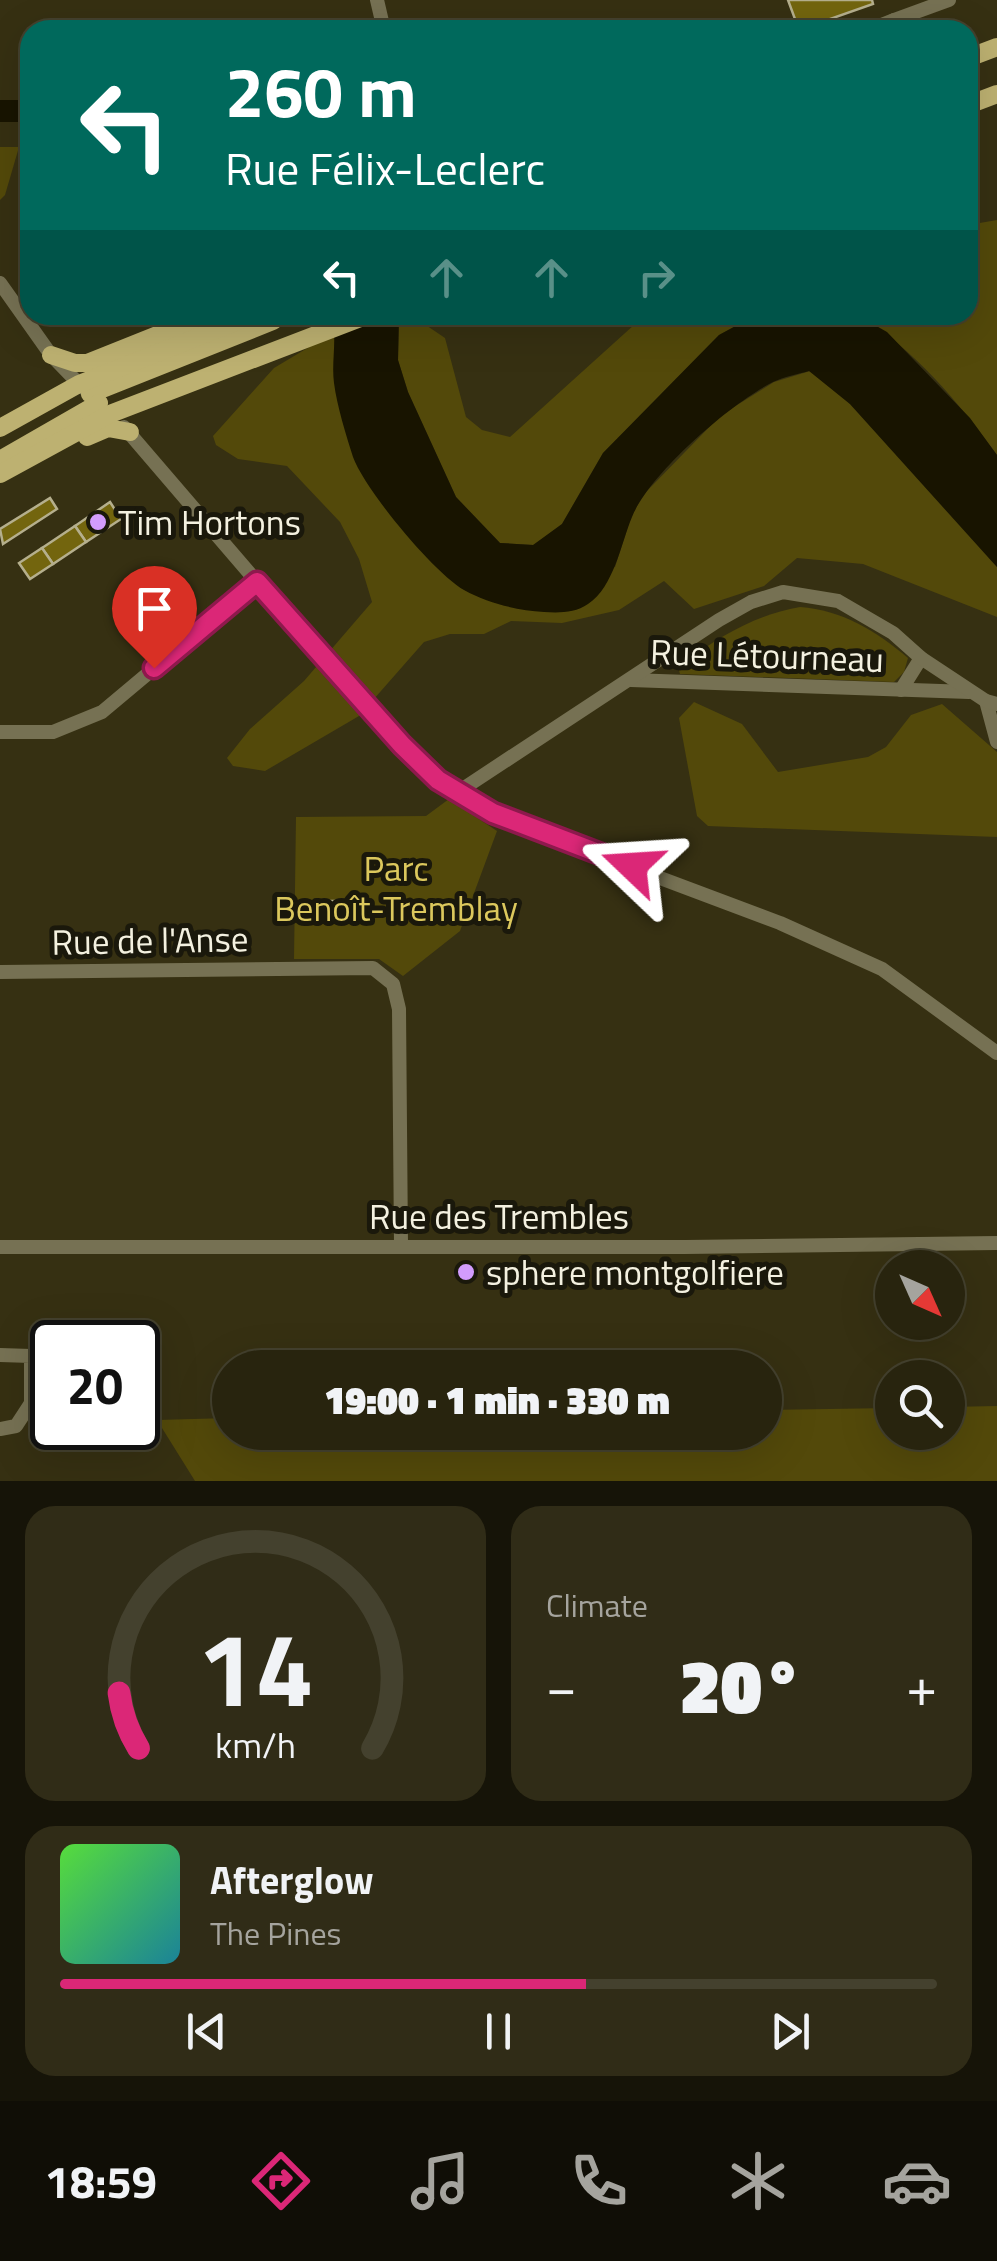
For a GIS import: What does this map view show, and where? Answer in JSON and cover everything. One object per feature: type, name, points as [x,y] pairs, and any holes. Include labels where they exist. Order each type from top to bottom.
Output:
[{"type":"main road","points":[[51,355],[87,363],[181,325]]},
{"type":"main road","points":[[0,460],[95,399],[234,325]]},
{"type":"main road","points":[[0,474],[95,399],[264,325]]},
{"type":"main road","points":[[0,428],[343,325]]},
{"type":"main road","points":[[0,486],[108,428],[130,432]]},
{"type":"street","points":[[906,20],[948,0]]},
{"type":"street","points":[[0,283],[20,311]]},
{"type":"street","points":[[30,325],[51,355],[130,432],[257,582],[438,780],[519,824],[780,923],[882,969],[997,1052]]},
{"type":"street","points":[[0,732],[53,732],[102,712],[257,582]]},
{"type":"street","name":"Rue Létourneau","points":[[458,792],[720,620],[752,602],[783,592],[838,601],[992,703],[997,742]]},
{"type":"street","name":"Rue Létourneau","points":[[901,690],[921,658]]},
{"type":"street","name":"Rue Létourneau","points":[[630,680],[972,692]]},
{"type":"street","name":"Rue de l'Anse","points":[[0,972],[372,968],[394,984],[400,1009],[401,1245]]},
{"type":"street","name":"Rue des Trembles","points":[[0,1247],[997,1243]]},
{"type":"street","points":[[0,1355],[31,1356],[31,1402],[16,1426],[0,1429]]},
{"type":"green space","points":[[0,147],[19,147],[5,195],[0,200]]},
{"type":"green space","points":[[997,220],[997,455],[934,378],[873,325],[978,325],[978,223]]},
{"type":"green space","points":[[399,325],[426,325],[445,338],[466,417],[482,430],[510,437],[634,325],[738,325],[719,335],[603,453],[562,524],[534,545],[500,543],[456,497],[408,392],[398,360]]},
{"type":"green space","points":[[336,331],[402,529],[461,588],[482,598],[615,567],[632,514],[646,492],[721,415],[774,382],[810,371],[850,404],[997,567],[997,617],[863,564],[797,558],[764,586],[694,609],[664,581],[619,610],[562,623],[511,621],[484,634],[450,634],[424,642],[359,716],[265,771],[233,766],[227,758],[250,729],[304,681],[372,602],[359,559],[340,522],[287,466],[238,459],[216,445],[213,436],[274,368]]},
{"type":"green space","points":[[800,607],[844,617],[884,639],[908,658],[904,672],[894,682],[680,674],[678,667],[726,635],[768,615]]},
{"type":"green space","points":[[694,702],[742,724],[778,772],[868,757],[886,747],[911,715],[942,704],[997,752],[997,837],[708,826],[697,816],[679,718]]},
{"type":"green space","name":"Parc Benoît-Tremblay","points":[[449,799],[497,831],[460,931],[403,976],[379,959],[294,959],[296,817],[426,816]]},
{"type":"green space","points":[[997,1406],[997,1481],[195,1481],[160,1425],[160,1420],[212,1418],[212,1450],[782,1450],[782,1410],[875,1408],[875,1450],[965,1450],[965,1407]]},
{"type":"shaded area","points":[[333,325],[399,325],[398,360],[408,392],[456,497],[500,543],[533,545],[562,524],[603,453],[719,335],[738,325],[875,325],[887,332],[970,418],[997,455],[997,567],[850,404],[809,371],[777,380],[756,392],[714,423],[673,461],[641,500],[610,576],[588,604],[572,611],[550,612],[513,608],[483,599],[464,590],[436,567],[385,509],[360,471],[335,392]]},
{"type":"building","points":[[788,0],[872,0],[873,4],[827,20],[795,20]]},
{"type":"building","points":[[50,498],[57,509],[3,544],[0,529]]},
{"type":"building","name":"Tim Hortons","points":[[110,502],[121,519],[86,542],[75,526]]},
{"type":"building","points":[[75,526],[86,542],[53,564],[42,548]]},
{"type":"building","points":[[42,548],[53,564],[30,579],[19,563]]},
{"type":"building","points":[[323,901],[336,901],[335,917],[323,918]]},
{"type":"waterway","points":[[0,111],[20,111]]},
{"type":"place","name":"Tim Hortons","points":[[98,522]]},
{"type":"place","name":"sphere montgolfiere","points":[[466,1272]]},
{"type":"route","points":[[154,668],[257,582],[438,780],[493,813],[632,866]]}]
